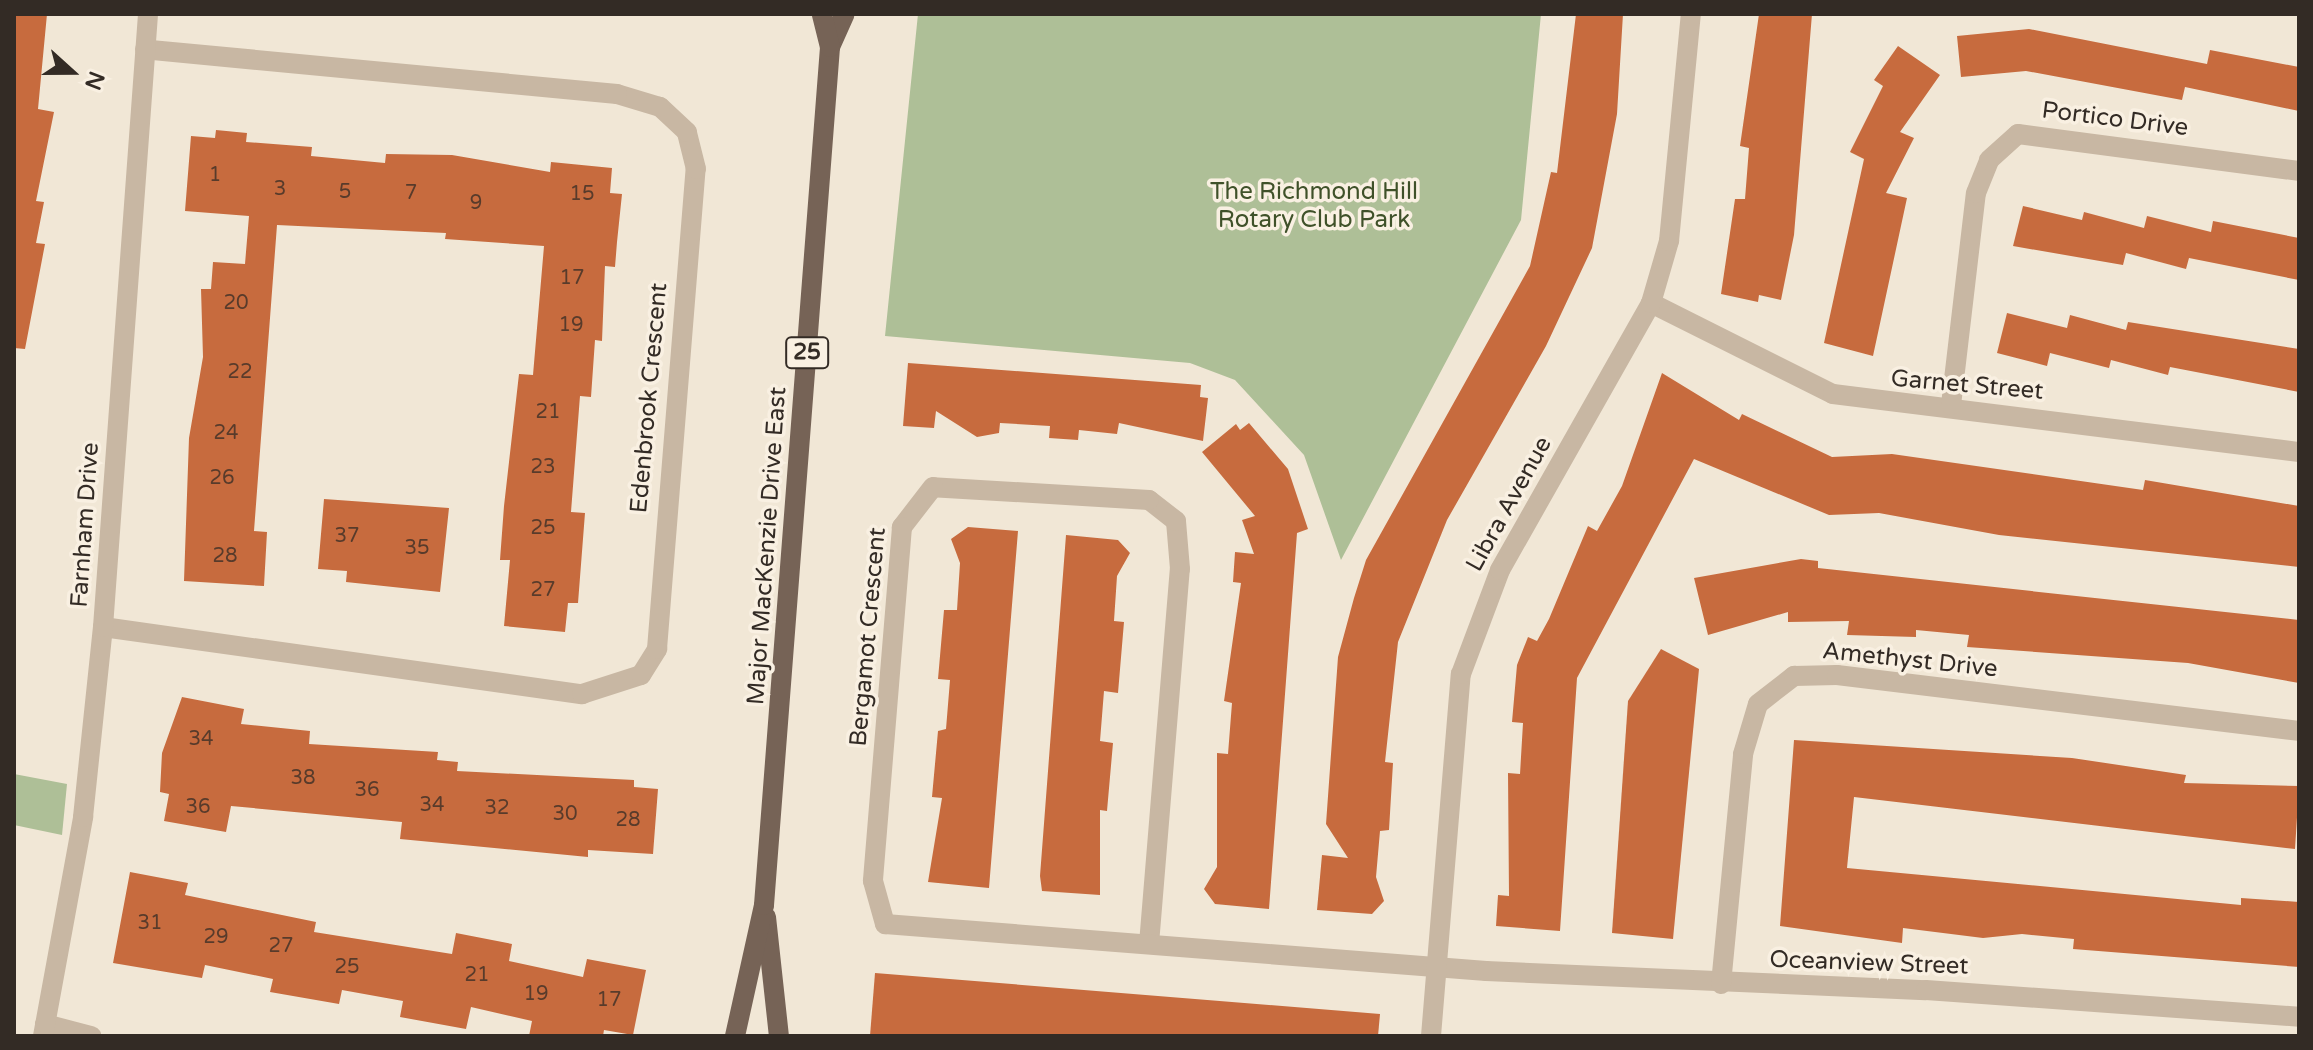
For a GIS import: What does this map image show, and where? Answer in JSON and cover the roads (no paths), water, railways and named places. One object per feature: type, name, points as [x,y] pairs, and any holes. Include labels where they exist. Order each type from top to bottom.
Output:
[{"type":"main road","name":"Major MacKenzie Drive East","points":[[735,1036],[764,905],[830,47],[822,14]]},
{"type":"main road","name":"Major MacKenzie Drive East","points":[[830,47],[845,14]]},
{"type":"main road","name":"Major MacKenzie Drive East","points":[[764,905],[779,1036]]},
{"type":"street","name":"Farnham Drive","points":[[44,1030],[83,817],[103,627],[148,14]]},
{"type":"street","name":"Libra Avenue","points":[[1431,1036],[1461,674],[1477,618],[1651,303],[1669,241],[1691,14]]},
{"type":"street","name":"Edenbrook Crescent","points":[[103,627],[582,694],[641,675],[657,649],[696,169],[687,132],[660,107],[617,94],[145,49]]},
{"type":"street","name":"Portico Drive","points":[[1951,405],[1976,193],[1989,160],[2018,134],[2299,171]]},
{"type":"street","name":"Garnet Street","points":[[1651,303],[1833,394],[1880,404],[1951,405],[2299,452]]},
{"type":"street","name":"Bergamot Crescent","points":[[1149,944],[1180,569],[1176,521],[1149,500],[933,487],[902,527],[873,881],[885,924],[1437,967]]},
{"type":"street","name":"Amethyst Drive","points":[[1721,984],[1743,754],[1758,704],[1794,676],[1837,675],[2299,731]]},
{"type":"street","name":"Oceanview Street","points":[[1437,967],[1721,984],[1926,990],[2299,1017]]},
{"type":"street","points":[[44,1030],[91,1036]]},
{"type":"park label","name":"The Richmond Hill Rotary Club Park","points":[[1314,206]]}]
